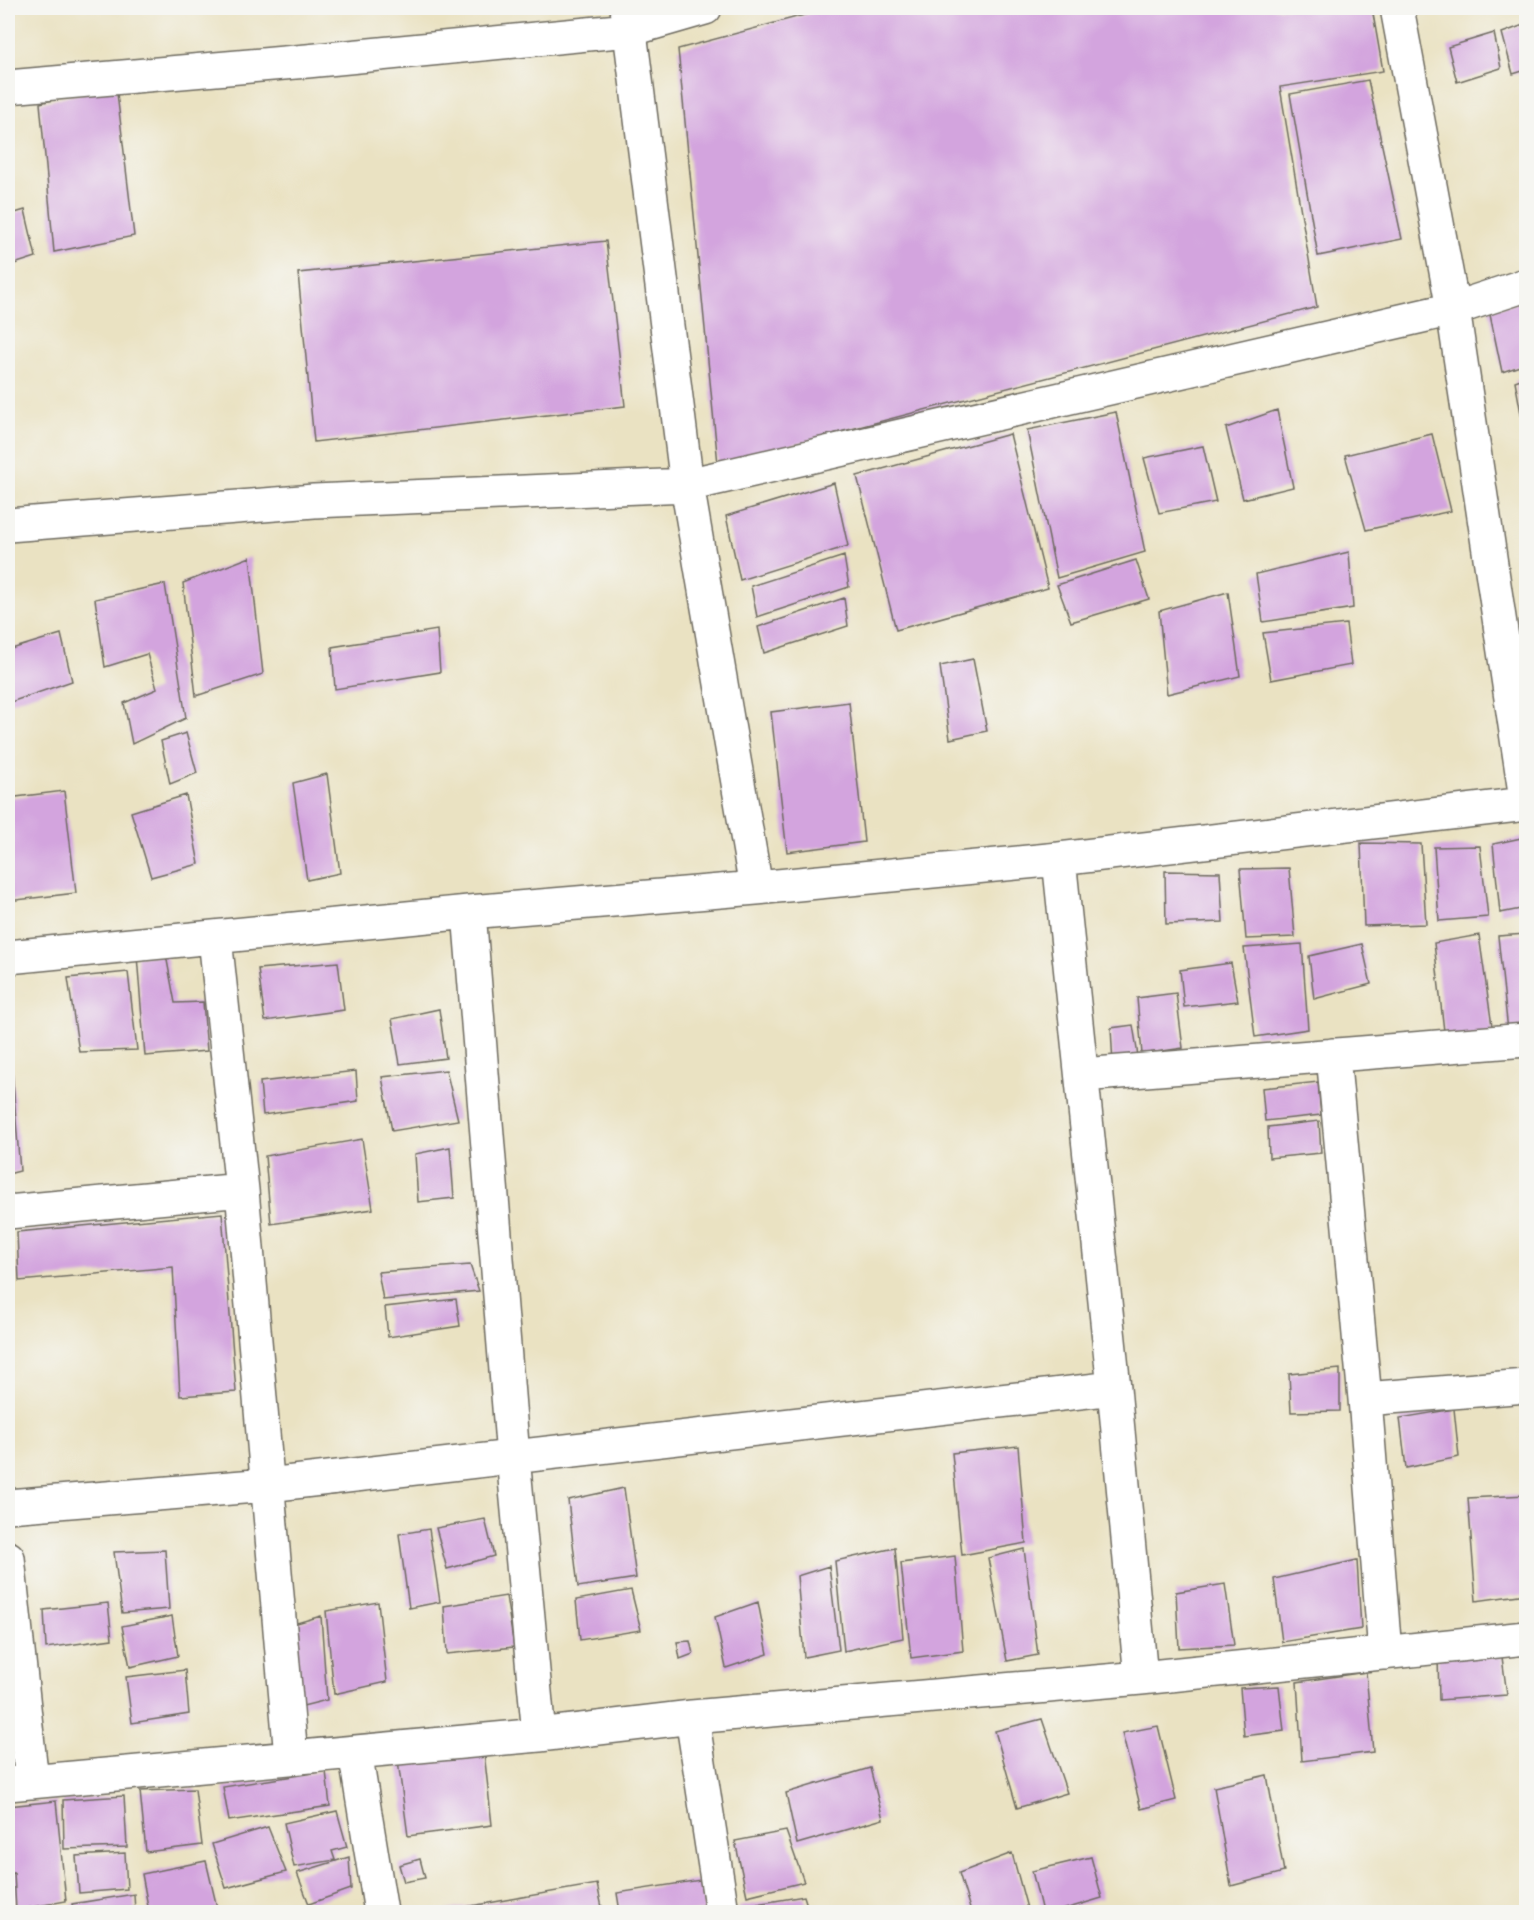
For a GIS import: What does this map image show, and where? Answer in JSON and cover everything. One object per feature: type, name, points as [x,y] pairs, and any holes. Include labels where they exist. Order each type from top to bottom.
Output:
[{"type":"street","points":[[8,87],[307,61],[705,8]]},
{"type":"street","points":[[1397,8],[1453,309],[1527,800]]},
{"type":"street","points":[[628,19],[687,485],[756,888]]},
{"type":"street","points":[[8,525],[314,501],[687,485],[1453,309],[1527,285]]},
{"type":"street","points":[[8,957],[469,912],[1059,859],[1527,804]]},
{"type":"street","points":[[1059,859],[1114,1388],[1141,1678]]},
{"type":"street","points":[[469,912],[513,1457],[539,1735]]},
{"type":"street","points":[[215,938],[242,1190],[291,1757]]},
{"type":"street","points":[[1082,1075],[1527,1040]]},
{"type":"street","points":[[1333,1055],[1365,1399],[1385,1653]]},
{"type":"street","points":[[8,1212],[242,1190]]},
{"type":"street","points":[[1365,1399],[1527,1386]]},
{"type":"street","points":[[8,1506],[268,1485],[1114,1388]]},
{"type":"street","points":[[8,1558],[20,1783],[539,1735],[692,1717],[1141,1678],[1527,1638]]},
{"type":"street","points":[[692,1717],[722,1912]]},
{"type":"street","points":[[355,1752],[381,1912]]},
{"type":"building","points":[[830,8],[1372,8],[1383,71],[1280,87],[1317,307],[718,464],[678,49]]},
{"type":"building","points":[[1526,24],[1526,70],[1513,74],[1502,33]]},
{"type":"building","points":[[1494,33],[1501,68],[1457,82],[1448,47]]},
{"type":"building","points":[[1368,80],[1402,239],[1318,256],[1290,94]]},
{"type":"building","points":[[116,85],[134,236],[54,252],[40,103]]},
{"type":"building","points":[[25,210],[36,257],[8,266],[8,215]]},
{"type":"building","points":[[606,241],[625,406],[314,442],[298,273]]},
{"type":"building","points":[[1526,300],[1526,364],[1502,372],[1489,310]]},
{"type":"building","points":[[1526,377],[1526,435],[1525,435],[1515,381]]},
{"type":"building","points":[[1277,410],[1293,487],[1243,499],[1226,428]]},
{"type":"building","points":[[1116,412],[1145,552],[1057,578],[1027,430]]},
{"type":"building","points":[[1010,434],[1048,588],[896,630],[857,476]]},
{"type":"building","points":[[1432,434],[1451,511],[1366,530],[1345,455]]},
{"type":"building","points":[[1203,446],[1216,502],[1159,513],[1144,458]]},
{"type":"building","points":[[834,483],[848,546],[740,580],[726,516]]},
{"type":"building","points":[[1349,552],[1353,608],[1263,622],[1256,574]]},
{"type":"building","points":[[844,556],[849,587],[757,617],[751,586]]},
{"type":"building","points":[[250,557],[263,674],[196,696],[183,583]]},
{"type":"building","points":[[1136,560],[1149,599],[1071,622],[1057,585]]},
{"type":"building","points":[[165,584],[186,718],[132,744],[124,703],[157,689],[147,654],[105,667],[95,599]]},
{"type":"building","points":[[1228,592],[1240,676],[1167,694],[1159,611]]},
{"type":"building","points":[[844,598],[848,626],[764,653],[758,627]]},
{"type":"building","points":[[1346,624],[1351,665],[1271,680],[1263,633]]},
{"type":"building","points":[[437,630],[440,672],[335,689],[332,647]]},
{"type":"building","points":[[61,634],[72,681],[8,703],[8,650]]},
{"type":"building","points":[[973,659],[987,731],[950,739],[940,666]]},
{"type":"building","points":[[849,702],[864,842],[787,852],[771,712]]},
{"type":"building","points":[[186,733],[197,773],[170,784],[161,741]]},
{"type":"building","points":[[327,774],[340,873],[307,880],[293,783]]},
{"type":"building","points":[[64,791],[76,893],[8,901],[8,798]]},
{"type":"building","points":[[186,795],[199,864],[151,877],[131,812]]},
{"type":"building","points":[[1526,837],[1526,908],[1500,913],[1493,844]]},
{"type":"building","points":[[1361,843],[1421,844],[1426,924],[1364,926]]},
{"type":"building","points":[[1480,846],[1488,917],[1439,921],[1434,847]]},
{"type":"building","points":[[1289,868],[1295,937],[1246,939],[1240,869]]},
{"type":"building","points":[[1165,871],[1220,872],[1223,922],[1166,924]]},
{"type":"building","points":[[1526,934],[1526,1028],[1508,1031],[1498,936]]},
{"type":"building","points":[[1479,935],[1493,1033],[1445,1040],[1434,943]]},
{"type":"building","points":[[1302,944],[1308,1029],[1255,1037],[1244,948]]},
{"type":"building","points":[[1362,944],[1371,984],[1314,999],[1309,956]]},
{"type":"building","points":[[166,955],[175,1003],[203,1002],[207,1051],[145,1056],[137,956]]},
{"type":"building","points":[[338,962],[344,1010],[265,1021],[258,969]]},
{"type":"building","points":[[1231,963],[1238,1001],[1184,1007],[1180,970]]},
{"type":"building","points":[[128,972],[137,1050],[79,1052],[68,978]]},
{"type":"building","points":[[1176,993],[1183,1048],[1142,1054],[1137,998]]},
{"type":"building","points":[[439,1009],[446,1058],[400,1064],[392,1019]]},
{"type":"building","points":[[1133,1025],[1139,1062],[1113,1065],[1111,1028]]},
{"type":"building","points":[[12,1070],[20,1171],[8,1174],[8,1071]]},
{"type":"building","points":[[446,1070],[458,1120],[392,1131],[382,1077]]},
{"type":"building","points":[[356,1071],[358,1101],[263,1115],[260,1082]]},
{"type":"building","points":[[1318,1082],[1321,1115],[1265,1121],[1262,1088]]},
{"type":"building","points":[[1319,1121],[1321,1153],[1269,1158],[1268,1127]]},
{"type":"building","points":[[362,1139],[373,1209],[271,1224],[265,1156]]},
{"type":"building","points":[[450,1147],[454,1198],[418,1202],[415,1154]]},
{"type":"building","points":[[222,1213],[236,1392],[180,1396],[173,1267],[19,1281],[17,1232]]},
{"type":"building","points":[[470,1265],[479,1291],[383,1300],[378,1272]]},
{"type":"building","points":[[456,1299],[460,1326],[388,1337],[385,1307]]},
{"type":"building","points":[[1340,1369],[1340,1411],[1291,1412],[1289,1374]]},
{"type":"building","points":[[1454,1409],[1459,1457],[1406,1468],[1400,1418]]},
{"type":"building","points":[[1018,1446],[1026,1543],[962,1555],[952,1453]]},
{"type":"building","points":[[624,1488],[636,1578],[578,1587],[568,1500]]},
{"type":"building","points":[[1526,1495],[1526,1594],[1476,1601],[1468,1498]]},
{"type":"building","points":[[485,1519],[494,1556],[447,1569],[436,1528]]},
{"type":"building","points":[[429,1529],[440,1602],[409,1608],[399,1534]]},
{"type":"building","points":[[895,1548],[903,1638],[844,1651],[835,1561]]},
{"type":"building","points":[[1024,1549],[1038,1655],[1007,1661],[988,1558]]},
{"type":"building","points":[[165,1550],[169,1609],[122,1613],[114,1552]]},
{"type":"building","points":[[955,1556],[963,1651],[911,1658],[901,1563]]},
{"type":"building","points":[[1357,1560],[1361,1629],[1282,1642],[1274,1579]]},
{"type":"building","points":[[829,1566],[839,1650],[804,1657],[797,1576]]},
{"type":"building","points":[[1225,1584],[1234,1645],[1179,1648],[1176,1592]]},
{"type":"building","points":[[631,1590],[641,1630],[580,1640],[576,1600]]},
{"type":"building","points":[[506,1596],[514,1647],[447,1654],[444,1606]]},
{"type":"building","points":[[378,1602],[387,1682],[334,1694],[326,1611]]},
{"type":"building","points":[[758,1602],[768,1654],[726,1668],[715,1617]]},
{"type":"building","points":[[108,1603],[112,1639],[46,1648],[44,1610]]},
{"type":"building","points":[[172,1616],[178,1656],[130,1667],[122,1626]]},
{"type":"building","points":[[321,1616],[327,1700],[295,1708],[290,1625]]},
{"type":"building","points":[[690,1641],[693,1654],[680,1659],[677,1642]]},
{"type":"building","points":[[1438,1656],[1502,1657],[1507,1695],[1439,1700]]},
{"type":"building","points":[[185,1670],[189,1714],[132,1723],[126,1677]]},
{"type":"building","points":[[1366,1672],[1373,1752],[1302,1761],[1297,1682]]},
{"type":"building","points":[[1279,1686],[1284,1731],[1244,1736],[1240,1688]]},
{"type":"building","points":[[1042,1719],[1067,1793],[1017,1808],[995,1731]]},
{"type":"building","points":[[1158,1726],[1176,1800],[1141,1809],[1122,1733]]},
{"type":"building","points":[[484,1752],[492,1825],[408,1836],[398,1761]]},
{"type":"building","points":[[870,1768],[883,1819],[797,1844],[786,1793]]},
{"type":"building","points":[[326,1771],[330,1806],[229,1821],[223,1787]]},
{"type":"building","points":[[1267,1775],[1284,1872],[1231,1886],[1214,1787]]},
{"type":"building","points":[[195,1789],[202,1845],[146,1852],[140,1791]]},
{"type":"building","points":[[124,1796],[127,1847],[64,1849],[63,1800]]},
{"type":"building","points":[[56,1801],[66,1901],[16,1910],[14,1873],[8,1874],[8,1806]]},
{"type":"building","points":[[337,1811],[347,1847],[332,1851],[335,1860],[294,1867],[284,1823]]},
{"type":"building","points":[[268,1827],[286,1872],[226,1888],[212,1844]]},
{"type":"building","points":[[786,1831],[804,1882],[747,1896],[735,1841]]},
{"type":"building","points":[[125,1853],[127,1889],[79,1893],[76,1856]]},
{"type":"building","points":[[1012,1853],[1028,1912],[971,1912],[959,1873]]},
{"type":"building","points":[[349,1857],[351,1889],[309,1904],[297,1873]]},
{"type":"building","points":[[1091,1857],[1102,1898],[1055,1912],[1042,1912],[1032,1871]]},
{"type":"building","points":[[420,1859],[425,1878],[404,1882],[399,1865]]},
{"type":"building","points":[[206,1861],[218,1912],[149,1912],[142,1874]]},
{"type":"building","points":[[700,1880],[705,1912],[620,1912],[617,1893]]},
{"type":"building","points":[[597,1884],[603,1912],[443,1912],[443,1911]]},
{"type":"building","points":[[134,1894],[135,1912],[73,1912],[72,1904]]},
{"type":"building","points":[[804,1896],[809,1912],[739,1912],[738,1907]]}]
